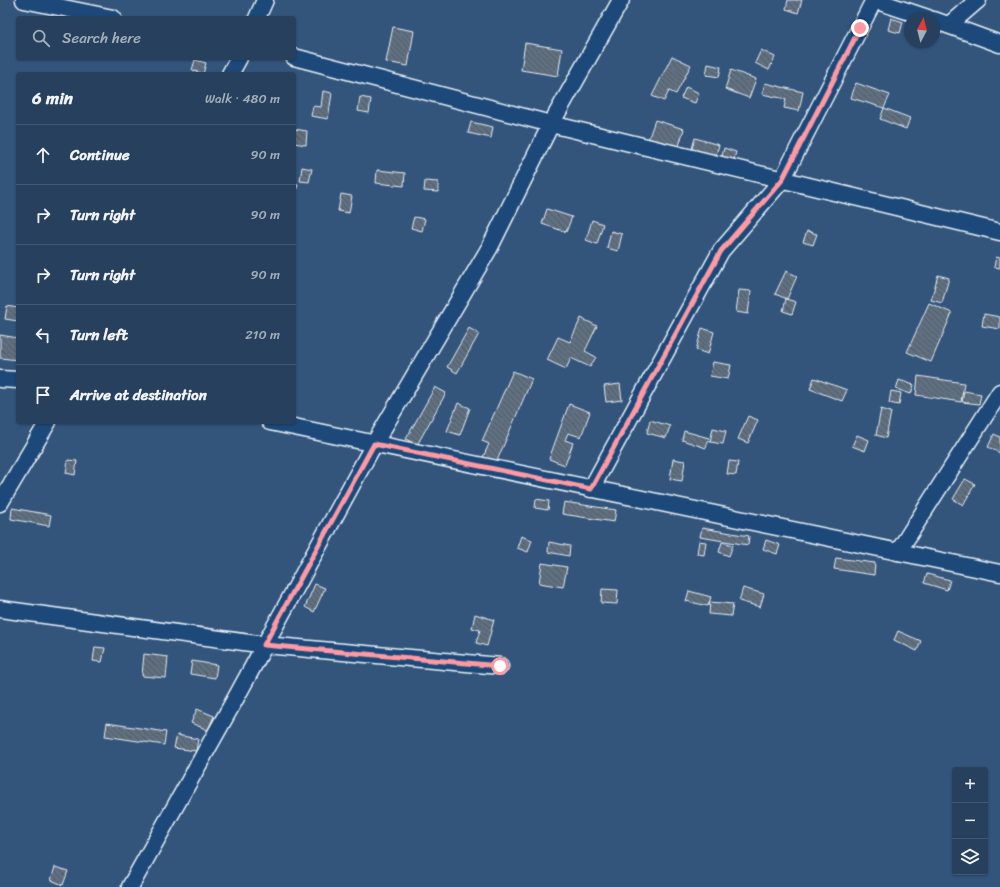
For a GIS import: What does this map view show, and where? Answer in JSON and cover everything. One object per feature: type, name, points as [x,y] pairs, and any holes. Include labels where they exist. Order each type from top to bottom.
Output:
[{"type":"street","points":[[24,0],[103,16]]},
{"type":"street","points":[[258,16],[265,0]]},
{"type":"street","points":[[130,887],[374,444],[490,247],[551,124],[621,0]]},
{"type":"street","points":[[591,489],[721,251],[782,180],[874,0],[910,12]]},
{"type":"street","points":[[941,22],[978,0]]},
{"type":"street","points":[[941,22],[1000,44]]},
{"type":"street","points":[[296,58],[551,124],[1000,232]]},
{"type":"street","points":[[231,72],[238,60]]},
{"type":"street","points":[[0,379],[16,380]]},
{"type":"street","points":[[898,552],[1000,392]]},
{"type":"street","points":[[0,503],[47,424]]},
{"type":"street","points":[[279,424],[1000,573]]},
{"type":"street","points":[[0,609],[264,645],[500,666]]},
{"type":"building","points":[[788,0],[802,0],[798,13],[786,9]]},
{"type":"building","points":[[891,18],[903,22],[900,33],[888,30]]},
{"type":"building","points":[[393,27],[414,31],[408,66],[386,62]]},
{"type":"building","points":[[525,43],[562,49],[558,76],[521,70]]},
{"type":"building","points":[[761,50],[775,57],[769,70],[755,63]]},
{"type":"building","points":[[672,56],[691,65],[676,94],[669,91],[664,101],[652,96]]},
{"type":"building","points":[[195,60],[206,63],[204,72],[192,70]]},
{"type":"building","points":[[708,64],[721,67],[719,77],[706,75]]},
{"type":"building","points":[[731,70],[756,79],[749,98],[725,89]]},
{"type":"building","points":[[765,83],[803,92],[799,111],[784,108],[786,99],[762,94]]},
{"type":"building","points":[[856,83],[890,95],[884,108],[851,98]]},
{"type":"building","points":[[686,87],[699,93],[695,103],[681,98]]},
{"type":"building","points":[[323,91],[332,93],[328,119],[311,116],[313,106],[321,107]]},
{"type":"building","points":[[360,97],[371,99],[369,113],[358,111]]},
{"type":"building","points":[[884,108],[910,118],[906,129],[880,119]]},
{"type":"building","points":[[655,120],[684,129],[678,149],[648,140]]},
{"type":"building","points":[[471,122],[493,127],[491,138],[468,133]]},
{"type":"building","points":[[296,129],[307,131],[306,145],[296,143]]},
{"type":"building","points":[[695,138],[719,145],[715,158],[691,152]]},
{"type":"building","points":[[724,148],[736,152],[733,163],[721,160]]},
{"type":"building","points":[[302,167],[312,169],[309,182],[300,181]]},
{"type":"building","points":[[377,170],[405,173],[404,186],[376,183]]},
{"type":"building","points":[[425,181],[438,182],[438,192],[424,191]]},
{"type":"building","points":[[341,194],[352,196],[349,213],[338,211]]},
{"type":"building","points":[[547,209],[572,217],[566,232],[542,224]]},
{"type":"building","points":[[414,217],[425,219],[422,231],[411,228]]},
{"type":"building","points":[[592,220],[603,224],[597,244],[586,240]]},
{"type":"building","points":[[611,231],[622,234],[618,251],[607,248]]},
{"type":"building","points":[[807,231],[817,234],[813,245],[803,242]]},
{"type":"building","points":[[996,257],[1000,258],[1000,268],[994,267]]},
{"type":"building","points":[[786,271],[797,276],[787,299],[775,294]]},
{"type":"building","points":[[938,275],[949,278],[942,303],[931,300]]},
{"type":"building","points":[[739,290],[751,291],[748,314],[736,312]]},
{"type":"building","points":[[786,299],[796,302],[792,314],[783,311]]},
{"type":"building","points":[[929,303],[952,313],[931,362],[907,352]]},
{"type":"building","points":[[7,306],[16,308],[16,321],[5,319]]},
{"type":"building","points":[[984,314],[1000,317],[1000,329],[982,326]]},
{"type":"building","points":[[581,318],[597,326],[585,351],[596,357],[590,367],[571,358],[566,369],[547,360],[558,337],[570,342]]},
{"type":"building","points":[[469,328],[479,334],[457,373],[447,367]]},
{"type":"building","points":[[702,328],[714,332],[708,354],[696,350]]},
{"type":"building","points":[[0,335],[16,338],[16,360],[0,358]]},
{"type":"building","points":[[713,362],[731,365],[728,379],[710,376]]},
{"type":"building","points":[[513,371],[532,379],[496,463],[483,457],[489,444],[482,441]]},
{"type":"building","points":[[918,376],[964,383],[961,402],[916,395]]},
{"type":"building","points":[[814,378],[847,390],[842,401],[810,389]]},
{"type":"building","points":[[899,380],[914,385],[911,394],[896,389]]},
{"type":"building","points":[[620,384],[622,400],[606,402],[604,386]]},
{"type":"building","points":[[435,387],[446,393],[417,445],[406,439]]},
{"type":"building","points":[[891,391],[901,393],[899,405],[889,403]]},
{"type":"building","points":[[964,391],[981,394],[979,404],[962,402]]},
{"type":"building","points":[[458,403],[470,408],[460,435],[447,431]]},
{"type":"building","points":[[569,404],[590,412],[581,437],[568,433],[565,440],[573,443],[565,465],[549,459]]},
{"type":"building","points":[[881,409],[891,412],[886,438],[876,435]]},
{"type":"building","points":[[748,416],[758,420],[748,443],[738,439]]},
{"type":"building","points":[[650,420],[670,426],[666,438],[647,433]]},
{"type":"building","points":[[713,428],[726,431],[723,444],[710,442]]},
{"type":"building","points":[[684,431],[709,438],[706,448],[682,440]]},
{"type":"building","points":[[994,434],[1000,437],[1000,453],[988,447]]},
{"type":"building","points":[[857,435],[869,440],[865,451],[852,446]]},
{"type":"building","points":[[673,459],[685,461],[682,481],[670,479]]},
{"type":"building","points":[[68,460],[77,461],[75,475],[66,473]]},
{"type":"building","points":[[729,461],[738,462],[736,475],[727,474]]},
{"type":"building","points":[[965,479],[975,484],[963,505],[953,499]]},
{"type":"building","points":[[536,499],[549,501],[548,510],[535,508]]},
{"type":"building","points":[[564,502],[616,510],[614,522],[562,514]]},
{"type":"building","points":[[12,508],[51,515],[49,526],[11,519]]},
{"type":"building","points":[[702,528],[749,536],[748,545],[700,537]]},
{"type":"building","points":[[521,536],[532,540],[528,552],[517,548]]},
{"type":"building","points":[[766,540],[780,545],[777,554],[763,549]]},
{"type":"building","points":[[699,541],[706,542],[704,555],[697,554]]},
{"type":"building","points":[[549,542],[570,546],[569,556],[548,552]]},
{"type":"building","points":[[722,542],[733,545],[729,556],[719,552]]},
{"type":"building","points":[[836,558],[875,563],[874,575],[834,569]]},
{"type":"building","points":[[542,563],[567,567],[563,587],[539,583]]},
{"type":"building","points":[[927,574],[950,580],[947,590],[924,583]]},
{"type":"building","points":[[315,584],[325,588],[314,612],[305,607]]},
{"type":"building","points":[[743,588],[764,594],[760,607],[739,601]]},
{"type":"building","points":[[602,589],[618,590],[617,604],[601,603]]},
{"type":"building","points":[[689,591],[711,597],[708,606],[686,601]]},
{"type":"building","points":[[710,602],[733,604],[731,616],[709,614]]},
{"type":"building","points":[[475,614],[494,620],[487,646],[476,643],[480,630],[472,628]]},
{"type":"building","points":[[898,631],[921,641],[917,651],[894,640]]},
{"type":"building","points":[[95,647],[105,648],[102,662],[93,661]]},
{"type":"building","points":[[144,654],[168,657],[166,678],[142,676]]},
{"type":"building","points":[[192,661],[217,665],[215,678],[190,674]]},
{"type":"building","points":[[197,709],[214,716],[208,730],[191,723]]},
{"type":"building","points":[[107,723],[166,732],[164,745],[105,736]]},
{"type":"building","points":[[177,735],[198,739],[196,751],[174,748]]},
{"type":"building","points":[[55,867],[68,871],[63,885],[51,880]]},
{"type":"route","points":[[500,666],[264,645],[374,444],[591,489],[721,251],[782,180],[860,28]]}]
